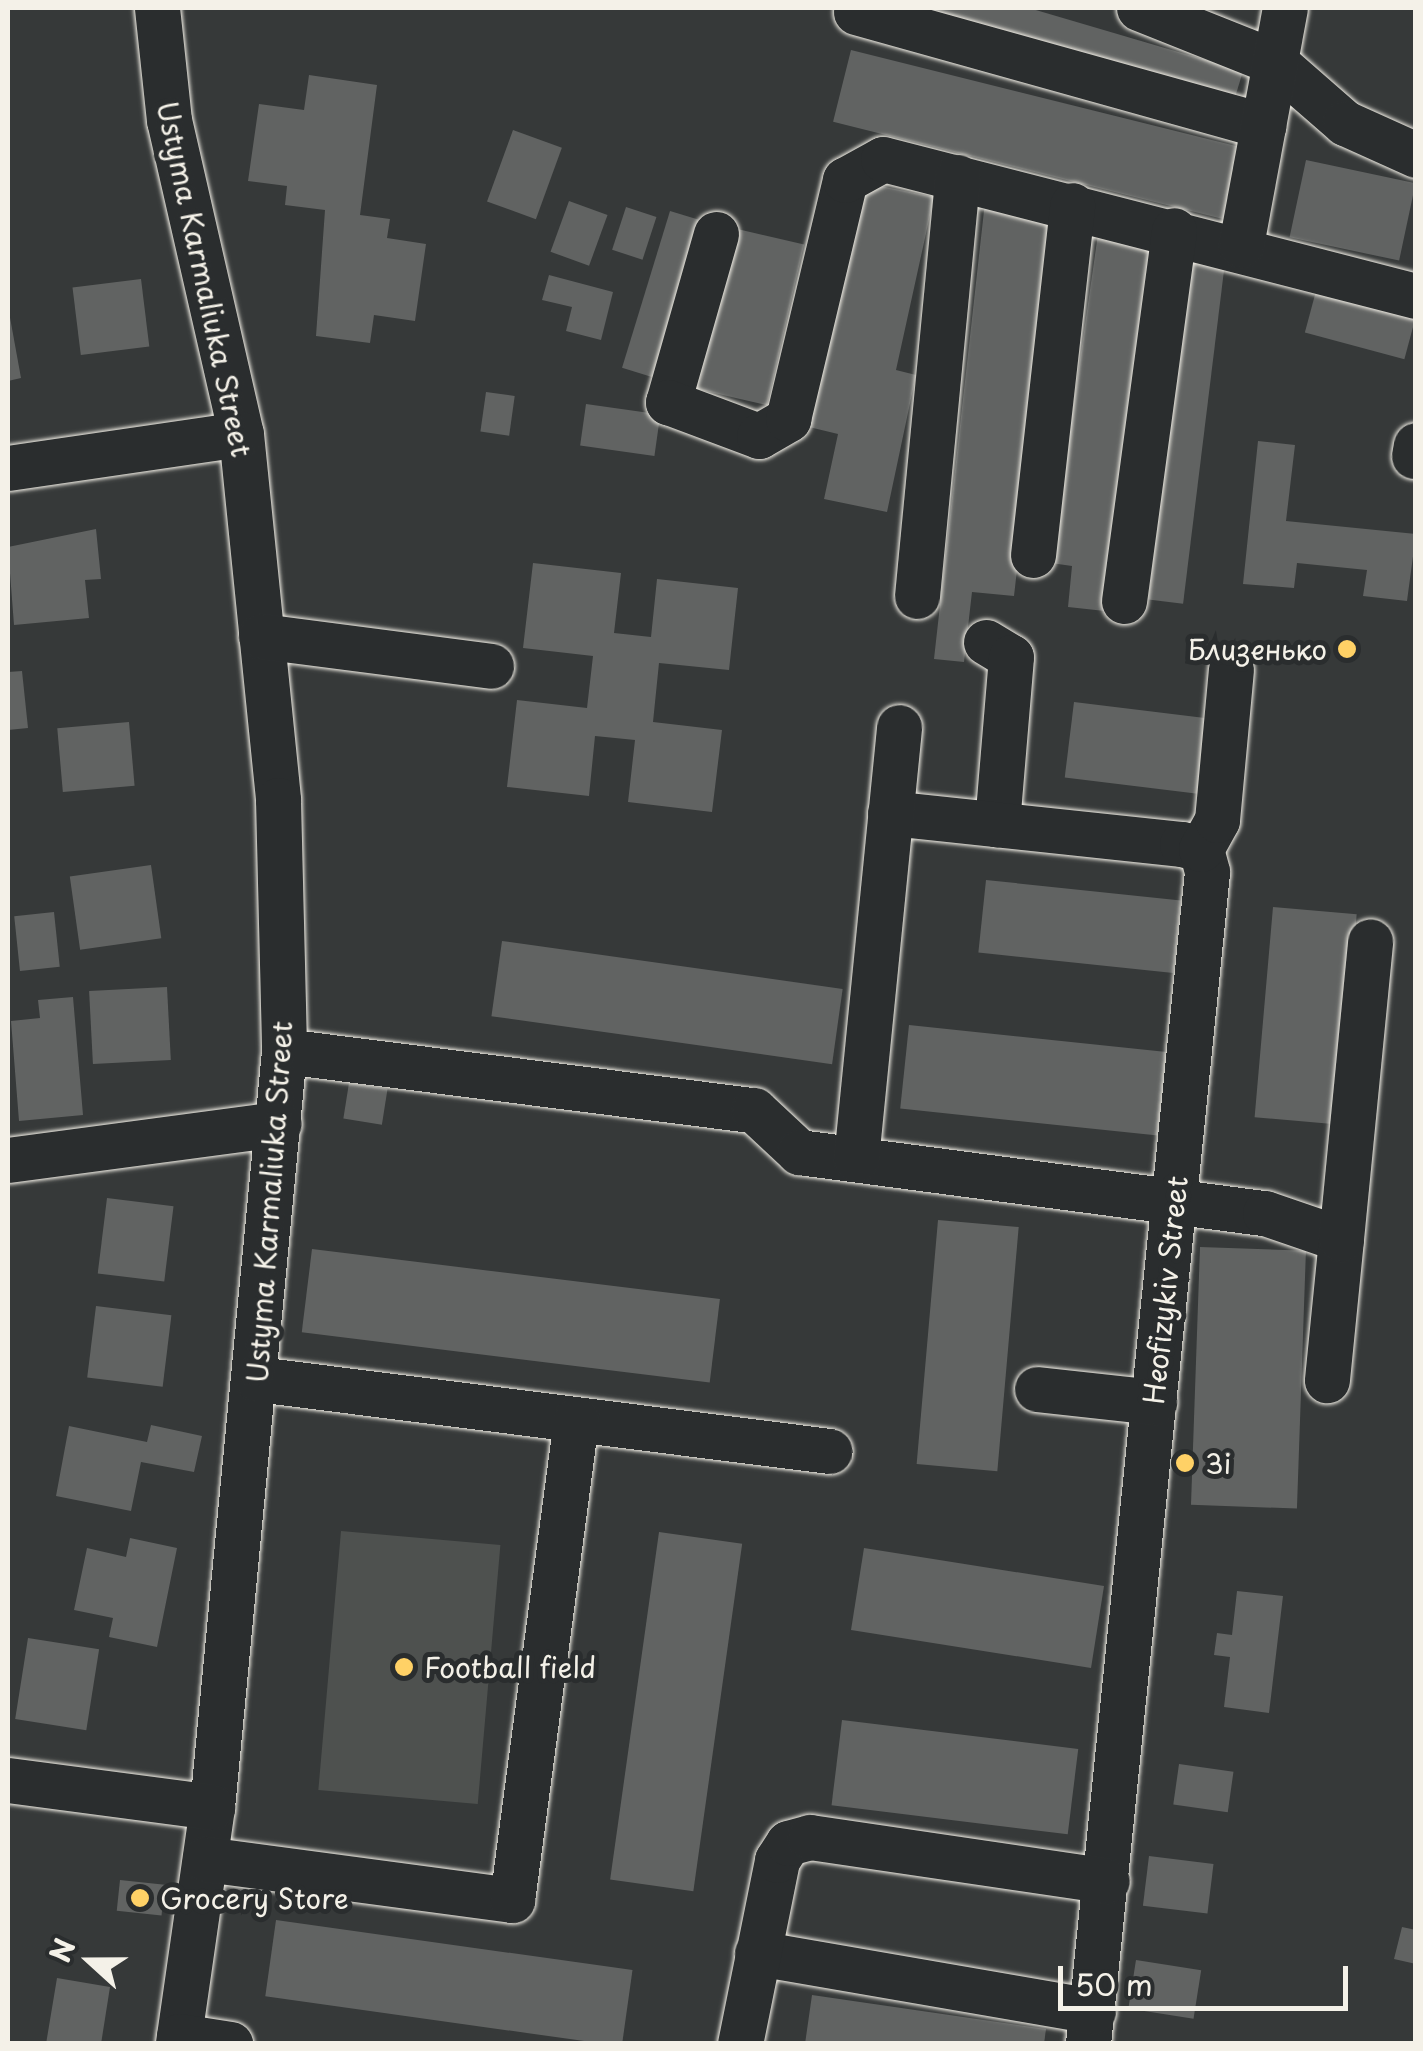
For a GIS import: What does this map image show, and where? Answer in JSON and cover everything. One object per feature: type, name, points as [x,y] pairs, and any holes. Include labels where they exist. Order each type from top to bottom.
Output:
[{"type":"street","name":"Ustyma Karmaliuka Street","points":[[156,8],[169,120],[241,434],[278,800],[284,1051],[257,1379],[212,1807],[178,2040]]},
{"type":"street","points":[[1140,8],[1275,62],[1345,123],[1416,155]]},
{"type":"street","points":[[1241,245],[1285,8]]},
{"type":"street","points":[[856,12],[1264,126]]},
{"type":"street","points":[[716,234],[668,402],[759,436],[788,419],[845,180],[883,159],[1241,245],[1416,296]]},
{"type":"street","points":[[917,596],[957,176]]},
{"type":"street","points":[[1033,555],[1072,205]]},
{"type":"street","points":[[1124,601],[1174,230]]},
{"type":"street","points":[[8,468],[241,434]]},
{"type":"street","points":[[260,636],[491,666]]},
{"type":"street","points":[[986,642],[1011,658],[997,824]]},
{"type":"street","points":[[890,813],[1200,849],[1217,820],[1231,670]]},
{"type":"street","points":[[856,1159],[899,728]]},
{"type":"street","name":"Heofizykiv Street","points":[[1090,2027],[1207,872],[1200,849]]},
{"type":"street","points":[[1328,1380],[1370,941]]},
{"type":"street","points":[[284,1051],[754,1110],[799,1152],[1265,1213],[1340,1239]]},
{"type":"street","points":[[8,1160],[280,1124]]},
{"type":"street","points":[[257,1379],[830,1451]]},
{"type":"street","points":[[1037,1389],[1154,1402]]},
{"type":"street","points":[[205,1859],[512,1900],[576,1419]]},
{"type":"street","points":[[8,1780],[212,1807]]},
{"type":"street","points":[[740,2044],[776,1860],[788,1842],[810,1837],[1107,1881]]},
{"type":"street","points":[[758,1953],[1090,2027]]},
{"type":"street","points":[[178,2040],[230,2044]]},
{"type":"shaded area","name":"Football field","points":[[341,1531],[500,1545],[478,1804],[318,1790]]},
{"type":"building","points":[[914,8],[1029,8],[1243,71],[1233,104]]},
{"type":"building","points":[[851,50],[1244,148],[1226,220],[833,122]]},
{"type":"building","points":[[309,75],[377,85],[360,215],[390,219],[387,238],[426,244],[415,321],[374,315],[370,343],[316,336],[325,210],[285,205],[287,186],[248,181],[259,104],[304,110]]},
{"type":"building","points":[[513,130],[562,148],[536,219],[487,201]]},
{"type":"building","points":[[1306,160],[1416,183],[1399,261],[1290,237]]},
{"type":"building","points":[[861,182],[934,197],[896,370],[916,375],[887,512],[824,499],[838,434],[809,427]]},
{"type":"building","points":[[569,201],[608,215],[589,266],[551,252]]},
{"type":"building","points":[[985,202],[1058,210],[1014,596],[972,592],[964,662],[934,659]]},
{"type":"building","points":[[626,207],[656,217],[643,260],[612,250]]},
{"type":"building","points":[[670,211],[706,222],[658,379],[622,368]]},
{"type":"building","points":[[733,228],[804,244],[767,405],[696,389]]},
{"type":"building","points":[[1098,234],[1157,241],[1114,612],[1068,607],[1072,566],[1051,563]]},
{"type":"building","points":[[1191,252],[1226,256],[1183,604],[1148,599]]},
{"type":"building","points":[[549,275],[613,292],[601,340],[566,331],[572,307],[542,300]]},
{"type":"building","points":[[141,279],[149,346],[81,355],[73,287]]},
{"type":"building","points":[[1316,291],[1415,318],[1404,359],[1305,333]]},
{"type":"building","points":[[8,313],[21,378],[8,381]]},
{"type":"building","points":[[486,392],[515,396],[509,436],[480,432]]},
{"type":"building","points":[[586,404],[660,414],[654,456],[580,446]]},
{"type":"building","points":[[1258,441],[1295,445],[1286,521],[1416,534],[1407,601],[1363,596],[1367,570],[1297,563],[1294,588],[1243,584]]},
{"type":"building","points":[[96,529],[101,579],[85,580],[89,618],[14,625],[8,547]]},
{"type":"building","points":[[533,563],[621,573],[614,633],[651,637],[657,579],[738,588],[729,670],[659,663],[653,722],[722,730],[712,812],[628,802],[635,740],[595,736],[589,796],[507,787],[517,700],[587,708],[593,656],[523,648]]},
{"type":"building","points":[[22,671],[28,728],[8,730],[8,672]]},
{"type":"building","points":[[1074,702],[1211,719],[1202,794],[1065,777]]},
{"type":"building","points":[[129,722],[135,786],[63,792],[57,728]]},
{"type":"building","points":[[151,865],[161,938],[80,950],[70,876]]},
{"type":"building","points":[[986,880],[1181,900],[1173,973],[978,953]]},
{"type":"building","points":[[1273,907],[1357,914],[1338,1125],[1255,1117]]},
{"type":"building","points":[[54,912],[60,967],[20,971],[14,916]]},
{"type":"building","points":[[502,941],[843,989],[832,1064],[491,1016]]},
{"type":"building","points":[[167,987],[171,1060],[93,1064],[89,991]]},
{"type":"building","points":[[73,997],[83,1115],[19,1121],[11,1021],[40,1018],[38,1000]]},
{"type":"building","points":[[909,1025],[1167,1052],[1158,1136],[900,1109]]},
{"type":"building","points":[[349,1083],[388,1089],[382,1125],[343,1119]]},
{"type":"building","points":[[107,1198],[174,1206],[164,1282],[98,1273]]},
{"type":"building","points":[[938,1220],[1019,1227],[997,1471],[917,1464]]},
{"type":"building","points":[[1200,1247],[1306,1251],[1297,1509],[1191,1505]]},
{"type":"building","points":[[312,1249],[720,1299],[710,1382],[302,1332]]},
{"type":"building","points":[[96,1306],[171,1315],[163,1387],[87,1377]]},
{"type":"building","points":[[151,1425],[202,1436],[194,1472],[141,1462],[131,1511],[56,1496],[69,1426],[147,1442]]},
{"type":"building","points":[[659,1532],[742,1544],[693,1891],[610,1880]]},
{"type":"building","points":[[130,1538],[177,1548],[157,1647],[109,1637],[113,1618],[74,1610],[87,1548],[126,1557]]},
{"type":"building","points":[[864,1548],[1104,1586],[1091,1668],[851,1630]]},
{"type":"building","points":[[1237,1591],[1283,1596],[1269,1713],[1224,1707],[1230,1657],[1214,1655],[1217,1633],[1232,1635]]},
{"type":"building","points":[[28,1638],[99,1649],[86,1730],[15,1719]]},
{"type":"building","points":[[842,1720],[1078,1749],[1068,1834],[832,1805]]},
{"type":"building","points":[[1179,1764],[1233,1772],[1228,1812],[1173,1805]]},
{"type":"building","points":[[1149,1856],[1214,1864],[1207,1914],[1143,1906]]},
{"type":"building","name":"Grocery Store","points":[[120,1880],[165,1885],[162,1916],[117,1911]]},
{"type":"building","points":[[276,1920],[632,1970],[622,2044],[265,1996]]},
{"type":"building","points":[[1402,1927],[1416,1930],[1416,1964],[1394,1959]]},
{"type":"building","points":[[1136,1960],[1201,1970],[1194,2019],[1128,2008]]},
{"type":"building","points":[[57,1978],[110,1987],[101,2044],[46,2044]]},
{"type":"building","points":[[812,1995],[1046,2029],[1044,2044],[805,2044]]},
{"type":"place","name":"Близенько","points":[[1347,649]]},
{"type":"place","name":"3і","points":[[1185,1463]]},
{"type":"place","name":"Football field","points":[[404,1667]]},
{"type":"place","name":"Grocery Store","points":[[140,1898]]}]
